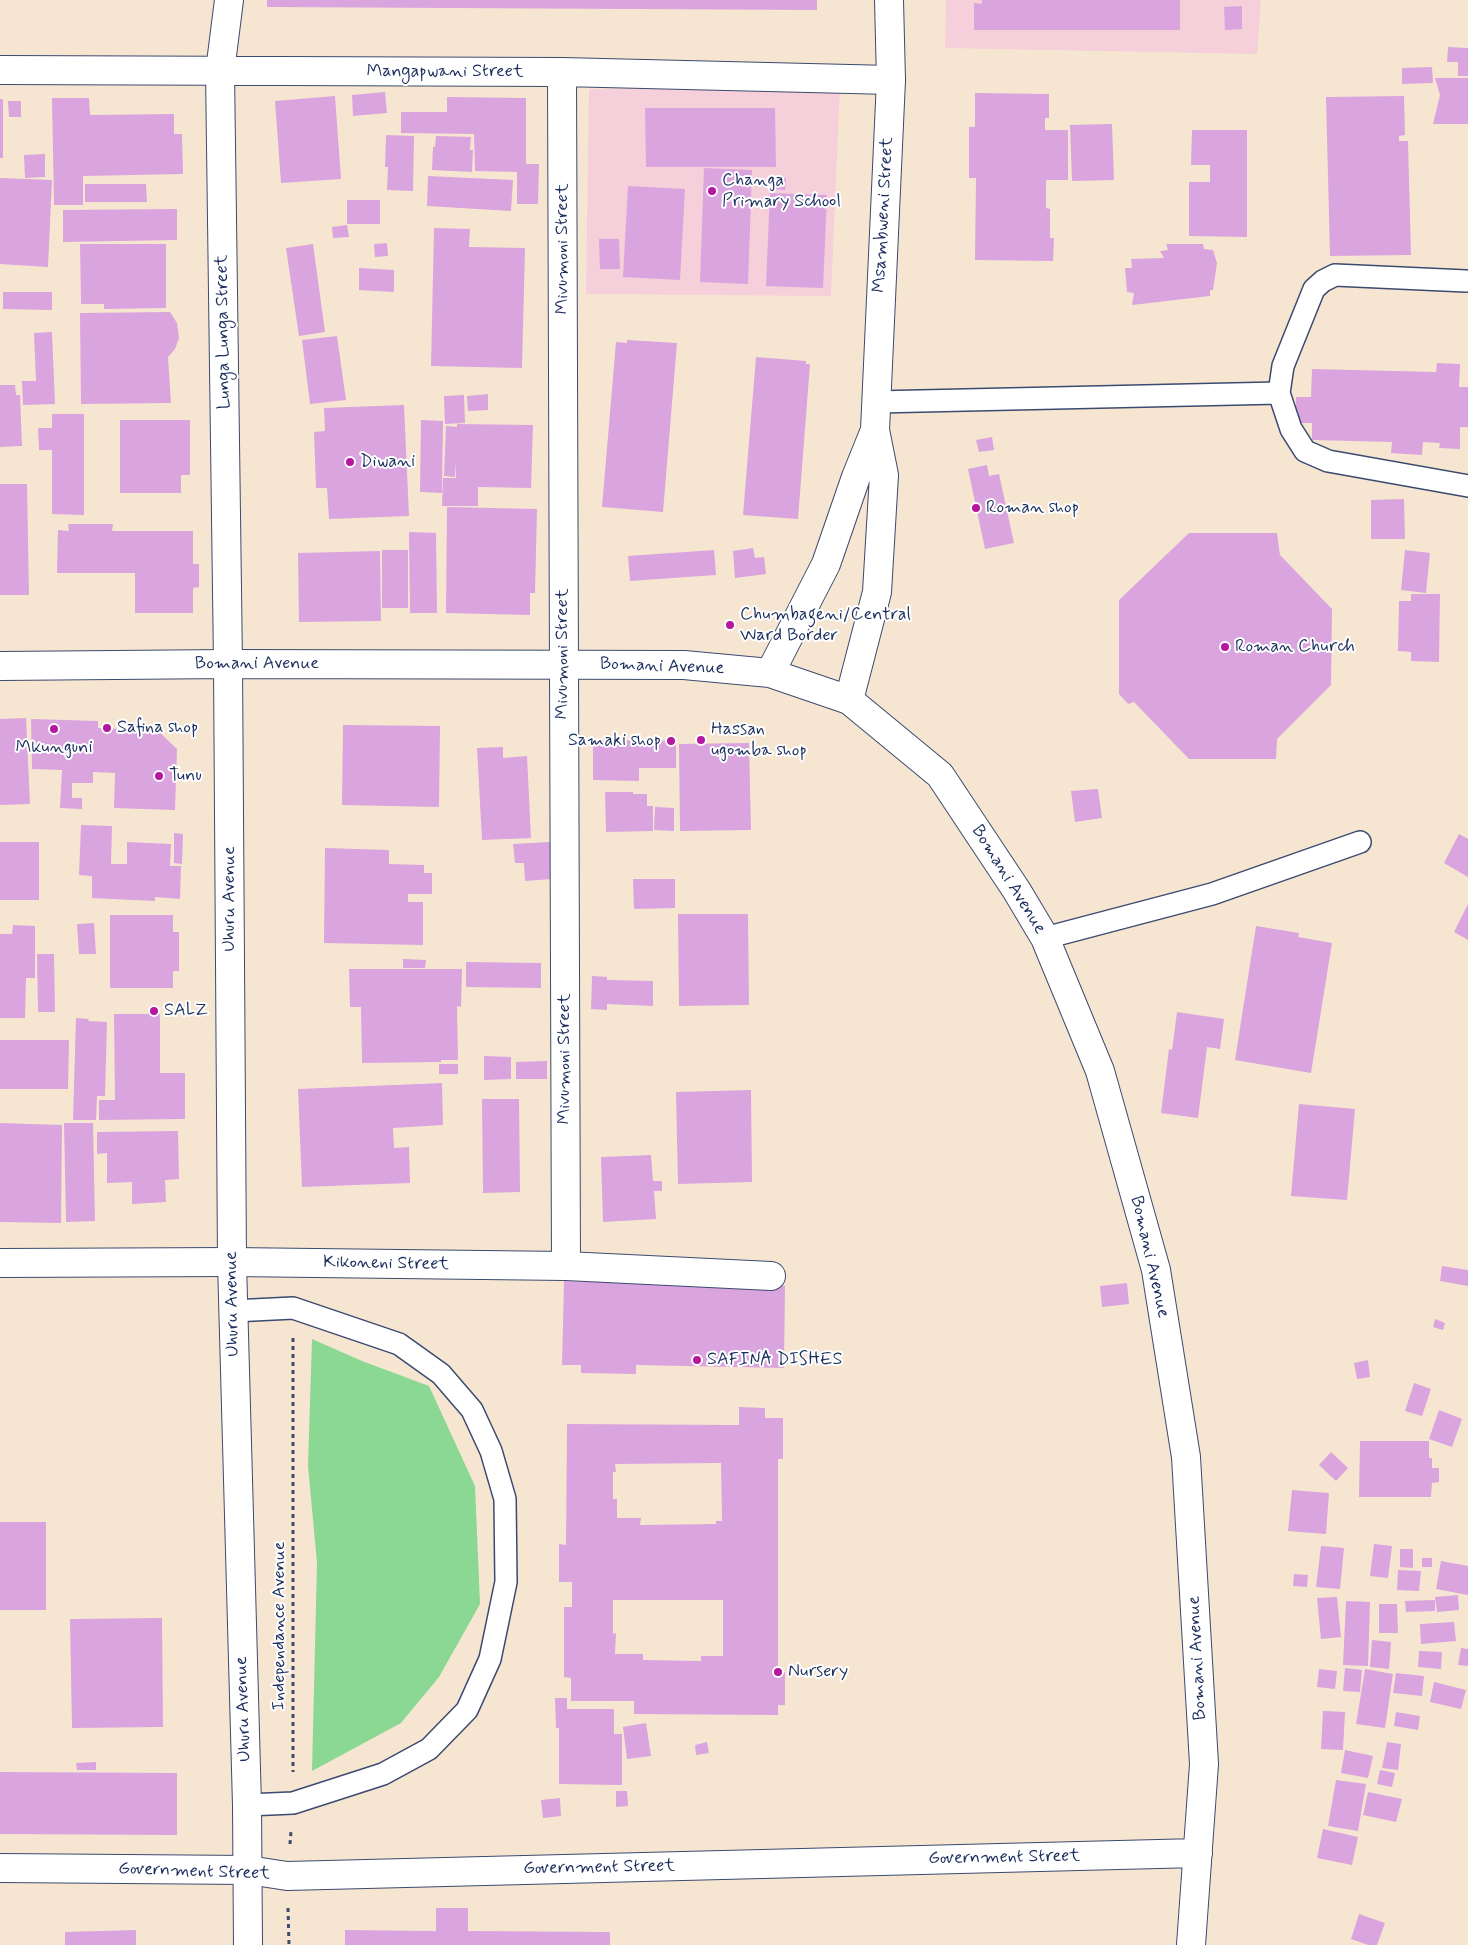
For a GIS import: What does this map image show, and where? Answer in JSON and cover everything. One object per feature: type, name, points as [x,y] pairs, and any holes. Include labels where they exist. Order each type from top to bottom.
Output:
[{"type":"street","name":"Lunga Lunga Street","points":[[228,664],[220,71],[229,0]]},
{"type":"street","name":"Msambweni Street","points":[[875,430],[890,80],[889,0]]},
{"type":"street","name":"Mangapwani Street","points":[[0,70],[562,72],[890,80]]},
{"type":"street","name":"Mivumoni Street","points":[[562,72],[566,1266]]},
{"type":"street","points":[[770,673],[826,564],[856,477],[875,430]]},
{"type":"street","points":[[849,700],[877,592],[884,476],[875,430]]},
{"type":"street","name":"Bomani Avenue","points":[[0,666],[228,664],[684,665],[770,673],[849,700],[940,775],[1017,891],[1045,938],[1100,1071],[1156,1270],[1186,1456],[1204,1764],[1191,1945]]},
{"type":"street","name":"Uhuru Avenue","points":[[228,664],[232,1262],[247,1805],[248,1945]]},
{"type":"street","name":"Kikoneni Street","points":[[0,1263],[232,1262],[566,1266],[771,1276]]},
{"type":"street","name":"Government Street","points":[[0,1868],[248,1870],[287,1876],[1198,1853]]},
{"type":"lane","points":[[1466,281],[1335,275],[1323,281],[1314,289],[1283,366],[1279,393],[1291,429],[1305,451],[1328,461],[1468,486]]},
{"type":"lane","points":[[876,402],[1279,393]]},
{"type":"lane","points":[[1045,938],[1212,894],[1360,842]]},
{"type":"lane","points":[[233,1311],[294,1308],[399,1344],[441,1374],[472,1410],[490,1451],[505,1499],[506,1582],[490,1660],[467,1710],[429,1749],[383,1774],[294,1803],[247,1805]]},
{"type":"path","name":"Independance Avenue","points":[[289,1945],[287,1876],[294,1803],[294,1308]]},
{"type":"shaded area","points":[[946,0],[1261,0],[1257,54],[945,48]]},
{"type":"shaded area","name":"Changa Primary School","points":[[840,85],[831,296],[586,294],[589,89]]},
{"type":"green space","points":[[312,1339],[362,1361],[429,1386],[475,1486],[480,1604],[439,1677],[401,1723],[312,1771],[317,1563],[308,1466]]},
{"type":"building","points":[[267,0],[817,0],[817,10],[267,7]]},
{"type":"building","points":[[982,0],[1180,0],[1180,30],[974,30],[974,3],[982,4]]},
{"type":"building","points":[[1242,6],[1242,29],[1225,30],[1224,7]]},
{"type":"building","points":[[1448,47],[1468,48],[1468,76],[1458,76],[1458,62],[1447,62]]},
{"type":"building","points":[[1432,67],[1433,83],[1402,84],[1402,68]]},
{"type":"building","points":[[1435,78],[1468,78],[1468,124],[1433,124],[1440,95]]},
{"type":"building","points":[[385,92],[387,113],[353,116],[352,95]]},
{"type":"building","points":[[975,93],[1049,94],[1049,118],[1045,118],[1045,130],[1068,130],[1068,180],[1046,180],[1046,208],[1050,209],[1050,238],[1054,238],[1053,261],[975,260],[976,178],[969,178],[969,127],[975,127]]},
{"type":"building","points":[[335,96],[341,179],[281,183],[275,101]]},
{"type":"building","points":[[1404,96],[1405,135],[1399,136],[1399,141],[1408,141],[1411,255],[1330,256],[1326,97]]},
{"type":"building","points":[[447,97],[526,98],[526,164],[539,164],[538,204],[517,204],[517,172],[475,171],[474,134],[401,133],[401,112],[447,112]]},
{"type":"building","points":[[52,98],[89,98],[90,115],[174,114],[174,134],[182,134],[183,174],[83,176],[83,205],[54,205]]},
{"type":"building","points":[[0,99],[3,99],[3,158],[0,158]]},
{"type":"building","points":[[8,101],[21,101],[21,117],[9,117]]},
{"type":"building","points":[[645,108],[775,108],[776,167],[646,167]]},
{"type":"building","points":[[1112,124],[1114,180],[1072,181],[1070,125]]},
{"type":"building","points":[[1192,130],[1247,130],[1247,237],[1189,236],[1189,182],[1210,182],[1210,165],[1191,165]]},
{"type":"building","points":[[386,135],[414,136],[413,191],[387,190],[388,167],[385,167]]},
{"type":"building","points":[[436,136],[471,137],[470,150],[473,150],[472,172],[432,170],[433,147],[435,147]]},
{"type":"building","points":[[45,154],[45,177],[25,178],[24,155]]},
{"type":"building","points":[[704,168],[752,170],[748,284],[700,282]]},
{"type":"building","points":[[428,176],[513,180],[511,211],[427,206]]},
{"type":"building","points":[[772,177],[786,178],[785,190],[771,189]]},
{"type":"building","points":[[0,178],[52,180],[48,267],[0,264]]},
{"type":"building","points":[[85,184],[146,184],[147,202],[85,202]]},
{"type":"building","points":[[628,186],[685,189],[680,280],[623,277]]},
{"type":"building","points":[[770,193],[827,195],[823,288],[766,286]]},
{"type":"building","points":[[347,200],[380,200],[380,224],[347,224]]},
{"type":"building","points":[[177,209],[177,240],[63,242],[63,210]]},
{"type":"building","points":[[347,225],[349,237],[333,238],[332,227]]},
{"type":"building","points":[[434,228],[470,229],[469,247],[525,248],[522,368],[431,366]]},
{"type":"building","points":[[599,239],[619,239],[620,269],[600,269]]},
{"type":"building","points":[[387,243],[388,256],[375,257],[374,244]]},
{"type":"building","points":[[80,244],[166,244],[166,308],[104,309],[104,304],[81,304]]},
{"type":"building","points":[[313,244],[325,332],[299,336],[286,248]]},
{"type":"building","points":[[1166,244],[1203,244],[1204,249],[1213,250],[1217,263],[1213,290],[1210,290],[1210,296],[1132,305],[1134,293],[1127,292],[1125,268],[1132,268],[1131,259],[1164,258],[1160,251],[1168,250]]},
{"type":"building","points":[[359,268],[394,270],[394,292],[359,290]]},
{"type":"building","points":[[3,292],[52,292],[52,310],[3,309]]},
{"type":"building","points":[[170,312],[177,323],[179,338],[175,349],[168,357],[171,403],[81,404],[80,313]]},
{"type":"building","points":[[52,332],[55,404],[23,405],[22,381],[36,381],[34,333]]},
{"type":"building","points":[[337,336],[346,400],[310,404],[302,340]]},
{"type":"building","points":[[627,340],[677,343],[663,512],[602,507],[616,342],[627,343]]},
{"type":"building","points":[[756,357],[806,361],[806,364],[810,364],[798,519],[743,515]]},
{"type":"building","points":[[1437,363],[1460,364],[1459,387],[1468,387],[1468,427],[1460,427],[1460,449],[1439,448],[1440,443],[1423,442],[1422,455],[1391,453],[1392,442],[1312,440],[1312,423],[1296,423],[1296,397],[1311,397],[1312,369],[1436,372]]},
{"type":"building","points":[[0,385],[15,385],[16,395],[20,395],[22,446],[0,447]]},
{"type":"building","points":[[488,394],[488,410],[468,411],[467,396]]},
{"type":"building","points":[[464,395],[465,423],[445,424],[444,396]]},
{"type":"building","points":[[404,405],[409,516],[329,519],[327,488],[316,488],[314,432],[325,431],[324,408]]},
{"type":"building","points":[[52,414],[84,414],[84,515],[52,514],[52,450],[39,450],[38,428],[52,428]]},
{"type":"building","points":[[120,420],[190,420],[190,475],[181,475],[181,493],[120,493]]},
{"type":"building","points":[[421,420],[443,421],[442,493],[420,492]]},
{"type":"building","points":[[457,424],[533,425],[531,488],[478,487],[478,506],[442,506],[443,478],[456,478],[456,461],[455,477],[444,476],[446,426],[457,427]]},
{"type":"building","points":[[992,437],[994,450],[979,452],[976,440]]},
{"type":"building","points":[[987,465],[989,476],[999,474],[1014,543],[985,549],[968,469]]},
{"type":"building","points":[[0,484],[27,484],[29,595],[0,595]]},
{"type":"building","points":[[1404,499],[1405,539],[1371,539],[1371,500]]},
{"type":"building","points":[[447,507],[537,509],[535,593],[530,593],[530,615],[446,613]]},
{"type":"building","points":[[68,524],[113,524],[112,531],[193,531],[193,564],[199,564],[199,587],[193,588],[193,613],[135,613],[135,573],[57,573],[58,530],[69,531]]},
{"type":"building","points":[[409,532],[436,533],[437,613],[410,613]]},
{"type":"building","name":"Roman Church","points":[[1189,533],[1277,533],[1280,555],[1332,609],[1331,685],[1277,739],[1276,759],[1189,759],[1134,702],[1128,704],[1119,694],[1119,600]]},
{"type":"building","points":[[753,548],[755,558],[764,557],[766,574],[735,578],[733,551]]},
{"type":"building","points":[[382,550],[408,550],[408,608],[382,608]]},
{"type":"building","points":[[714,550],[716,575],[630,581],[628,556]]},
{"type":"building","points":[[1405,550],[1430,553],[1426,593],[1401,590]]},
{"type":"building","points":[[380,551],[381,621],[299,622],[298,553]]},
{"type":"building","points":[[1411,594],[1440,594],[1439,662],[1411,661],[1411,652],[1398,651],[1399,601],[1411,601]]},
{"type":"building","points":[[26,718],[30,804],[0,805],[0,719]]},
{"type":"building","points":[[31,719],[98,721],[98,728],[157,730],[177,749],[175,810],[114,808],[115,773],[93,772],[93,783],[72,783],[72,798],[82,798],[82,809],[60,808],[62,770],[32,769]]},
{"type":"building","points":[[343,725],[440,726],[439,807],[342,805]]},
{"type":"building","points":[[602,740],[676,741],[676,768],[639,768],[639,781],[593,780],[593,744],[602,744]]},
{"type":"building","points":[[749,743],[751,830],[680,831],[679,744]]},
{"type":"building","points":[[503,747],[503,758],[527,756],[531,838],[482,840],[477,748]]},
{"type":"building","points":[[1098,789],[1102,818],[1075,822],[1071,791]]},
{"type":"building","points":[[605,792],[647,794],[647,806],[653,806],[653,831],[606,832]]},
{"type":"building","points":[[655,807],[674,808],[674,831],[654,830]]},
{"type":"building","points":[[81,825],[112,826],[111,864],[127,864],[127,842],[171,844],[170,866],[181,866],[180,899],[155,897],[155,901],[92,898],[92,876],[79,875]]},
{"type":"building","points":[[174,833],[183,834],[182,864],[174,863]]},
{"type":"building","points":[[1459,834],[1468,839],[1468,877],[1444,863]]},
{"type":"building","points":[[0,842],[39,842],[39,900],[0,900]]},
{"type":"building","points":[[550,842],[552,879],[525,881],[524,863],[515,863],[513,844]]},
{"type":"building","points":[[325,848],[389,850],[389,864],[424,865],[424,873],[432,873],[432,894],[408,894],[408,902],[423,902],[423,945],[324,943]]},
{"type":"building","points":[[633,879],[675,879],[675,908],[634,909]]},
{"type":"building","points":[[1468,904],[1468,940],[1454,932]]},
{"type":"building","points":[[678,914],[748,914],[749,1005],[679,1006]]},
{"type":"building","points":[[110,915],[173,915],[173,932],[179,932],[179,971],[173,971],[173,988],[110,988]]},
{"type":"building","points":[[94,923],[96,954],[79,954],[77,924]]},
{"type":"building","points":[[13,925],[35,926],[35,978],[26,978],[25,1018],[0,1018],[0,934],[12,934]]},
{"type":"building","points":[[1256,926],[1299,933],[1298,937],[1332,943],[1311,1073],[1235,1060]]},
{"type":"building","points":[[37,954],[54,954],[55,1012],[38,1012]]},
{"type":"building","points":[[403,959],[426,960],[425,968],[403,968]]},
{"type":"building","points":[[466,962],[541,963],[541,988],[466,987]]},
{"type":"building","points":[[349,969],[462,969],[461,1007],[457,1006],[458,1060],[362,1063],[361,1007],[350,1007]]},
{"type":"building","points":[[592,976],[607,977],[607,980],[653,981],[653,1006],[607,1004],[607,1010],[591,1009]]},
{"type":"building","points":[[1177,1012],[1224,1019],[1220,1049],[1207,1047],[1198,1118],[1161,1113],[1169,1049],[1172,1050]]},
{"type":"building","points":[[114,1014],[160,1014],[160,1073],[185,1073],[185,1119],[99,1120],[99,1100],[115,1100]]},
{"type":"building","points":[[76,1018],[107,1022],[105,1096],[97,1096],[96,1120],[73,1120]]},
{"type":"building","points":[[0,1040],[69,1040],[68,1089],[0,1089]]},
{"type":"building","points":[[484,1056],[511,1057],[511,1079],[484,1080]]},
{"type":"building","points":[[547,1061],[547,1079],[516,1079],[516,1062]]},
{"type":"building","points":[[439,1064],[458,1064],[458,1074],[439,1074]]},
{"type":"building","points":[[442,1083],[443,1125],[393,1128],[394,1148],[409,1147],[410,1183],[302,1187],[298,1089]]},
{"type":"building","points":[[751,1090],[752,1182],[678,1184],[676,1092]]},
{"type":"building","points":[[482,1099],[519,1099],[520,1192],[483,1193]]},
{"type":"building","points":[[1299,1104],[1355,1109],[1347,1200],[1291,1196]]},
{"type":"building","points":[[0,1123],[62,1125],[61,1223],[0,1222]]},
{"type":"building","points":[[64,1123],[93,1123],[95,1221],[66,1222]]},
{"type":"building","points":[[178,1131],[179,1179],[165,1180],[166,1202],[132,1204],[132,1182],[107,1183],[107,1153],[97,1154],[97,1132]]},
{"type":"building","points":[[651,1155],[653,1181],[662,1181],[662,1191],[654,1191],[656,1219],[603,1222],[601,1157]]},
{"type":"building","points":[[1442,1266],[1468,1270],[1468,1286],[1440,1281]]},
{"type":"building","points":[[564,1281],[785,1286],[784,1368],[636,1365],[636,1374],[581,1373],[581,1365],[562,1365]]},
{"type":"building","points":[[1127,1283],[1129,1304],[1102,1307],[1100,1286]]},
{"type":"building","points":[[1435,1319],[1445,1323],[1443,1330],[1433,1327]]},
{"type":"building","points":[[1368,1360],[1370,1377],[1357,1379],[1354,1363]]},
{"type":"building","points":[[1414,1383],[1431,1389],[1422,1416],[1405,1411]]},
{"type":"building","points":[[739,1407],[765,1408],[765,1418],[783,1418],[783,1459],[778,1459],[778,1672],[785,1672],[785,1705],[778,1705],[778,1715],[634,1714],[634,1701],[571,1701],[571,1678],[564,1677],[564,1607],[572,1607],[572,1582],[559,1582],[559,1544],[566,1545],[567,1424],[739,1425]],"holes":[[[721,1463],[722,1521],[716,1521],[716,1524],[640,1525],[641,1518],[617,1518],[617,1499],[613,1499],[613,1472],[616,1472],[615,1464]],[[613,1600],[723,1600],[723,1656],[701,1656],[701,1661],[643,1660],[643,1654],[615,1654],[616,1633],[613,1634]]]},
{"type":"building","points":[[1439,1410],[1462,1419],[1452,1447],[1429,1439]]},
{"type":"building","points":[[1360,1441],[1429,1441],[1429,1458],[1432,1458],[1432,1468],[1439,1468],[1439,1482],[1432,1483],[1431,1497],[1359,1497]]},
{"type":"building","points":[[1331,1452],[1348,1468],[1336,1481],[1319,1465]]},
{"type":"building","points":[[1292,1490],[1329,1493],[1326,1534],[1288,1531]]},
{"type":"building","points":[[0,1522],[46,1522],[46,1610],[0,1610]]},
{"type":"building","points":[[1374,1544],[1392,1546],[1388,1578],[1370,1576]]},
{"type":"building","points":[[1321,1546],[1344,1548],[1340,1589],[1316,1587]]},
{"type":"building","points":[[1400,1549],[1413,1549],[1413,1568],[1400,1567]]},
{"type":"building","points":[[1422,1558],[1432,1558],[1432,1567],[1422,1567]]},
{"type":"building","points":[[1441,1561],[1468,1566],[1468,1595],[1436,1589]]},
{"type":"building","points":[[1398,1570],[1421,1571],[1419,1591],[1397,1590]]},
{"type":"building","points":[[1294,1574],[1308,1575],[1307,1587],[1293,1586]]},
{"type":"building","points":[[1458,1595],[1459,1610],[1437,1612],[1435,1597]]},
{"type":"building","points":[[1337,1597],[1341,1637],[1321,1639],[1317,1598]]},
{"type":"building","points":[[1435,1600],[1435,1611],[1406,1612],[1405,1601]]},
{"type":"building","points":[[1346,1601],[1370,1602],[1368,1666],[1343,1665]]},
{"type":"building","points":[[1379,1604],[1397,1604],[1398,1633],[1379,1633]]},
{"type":"building","points":[[162,1618],[163,1727],[72,1728],[70,1619]]},
{"type":"building","points":[[1454,1622],[1456,1641],[1421,1644],[1420,1624]]},
{"type":"building","points":[[1372,1640],[1391,1642],[1389,1669],[1370,1667]]},
{"type":"building","points":[[1461,1648],[1468,1649],[1468,1666],[1458,1665]]},
{"type":"building","points":[[1419,1651],[1442,1652],[1441,1669],[1418,1667]]},
{"type":"building","points":[[1345,1668],[1362,1670],[1360,1692],[1343,1691]]},
{"type":"building","points":[[1319,1669],[1337,1671],[1335,1689],[1317,1687]]},
{"type":"building","points":[[1365,1669],[1393,1674],[1385,1728],[1356,1724]]},
{"type":"building","points":[[1396,1673],[1424,1676],[1422,1696],[1393,1693]]},
{"type":"building","points":[[1434,1682],[1466,1690],[1461,1709],[1430,1702]]},
{"type":"building","points":[[555,1698],[567,1698],[567,1709],[614,1709],[614,1734],[622,1734],[622,1785],[559,1784],[559,1728],[556,1728]]},
{"type":"building","points":[[1323,1711],[1345,1712],[1343,1750],[1321,1749]]},
{"type":"building","points":[[1396,1712],[1420,1716],[1418,1730],[1394,1726]]},
{"type":"building","points":[[646,1723],[651,1756],[627,1759],[623,1727]]},
{"type":"building","points":[[707,1742],[709,1753],[696,1755],[695,1745]]},
{"type":"building","points":[[1387,1742],[1401,1744],[1398,1770],[1382,1768]]},
{"type":"building","points":[[1345,1750],[1373,1756],[1368,1778],[1341,1773]]},
{"type":"building","points":[[96,1762],[96,1770],[77,1770],[76,1763]]},
{"type":"building","points":[[1380,1770],[1395,1773],[1392,1787],[1377,1784]]},
{"type":"building","points":[[0,1772],[177,1773],[177,1835],[0,1834]]},
{"type":"building","points":[[1336,1780],[1366,1784],[1358,1831],[1328,1826]]},
{"type":"building","points":[[616,1791],[627,1791],[628,1806],[616,1807]]},
{"type":"building","points":[[1368,1792],[1402,1799],[1396,1822],[1363,1815]]},
{"type":"building","points":[[560,1798],[561,1816],[543,1818],[541,1800]]},
{"type":"building","points":[[1323,1829],[1358,1837],[1352,1865],[1317,1858]]},
{"type":"building","points":[[436,1908],[468,1908],[468,1931],[610,1932],[610,1945],[345,1945],[345,1930],[436,1931]]},
{"type":"building","points":[[1359,1914],[1385,1923],[1377,1945],[1368,1945],[1351,1939]]},
{"type":"building","points":[[136,1930],[136,1945],[65,1945],[65,1932]]},
{"type":"place","name":"Changa Primary School","points":[[712,191]]},
{"type":"place","name":"Diwani","points":[[350,462]]},
{"type":"place","name":"Roman shop","points":[[976,508]]},
{"type":"place","name":"Chumbageni/Central Ward Border","points":[[730,625]]},
{"type":"place","name":"Roman Church","points":[[1225,647]]},
{"type":"place","name":"Safina shop","points":[[107,728]]},
{"type":"place","name":"Mkunguni","points":[[54,729]]},
{"type":"place","name":"Hassan ugomba shop","points":[[701,740]]},
{"type":"place","name":"Samaki shop","points":[[671,741]]},
{"type":"place","name":"Tunu","points":[[159,776]]},
{"type":"place","name":"SALZ","points":[[154,1011]]},
{"type":"place","name":"SAFINA DISHES","points":[[697,1360]]},
{"type":"place","name":"Nursery","points":[[778,1672]]}]
